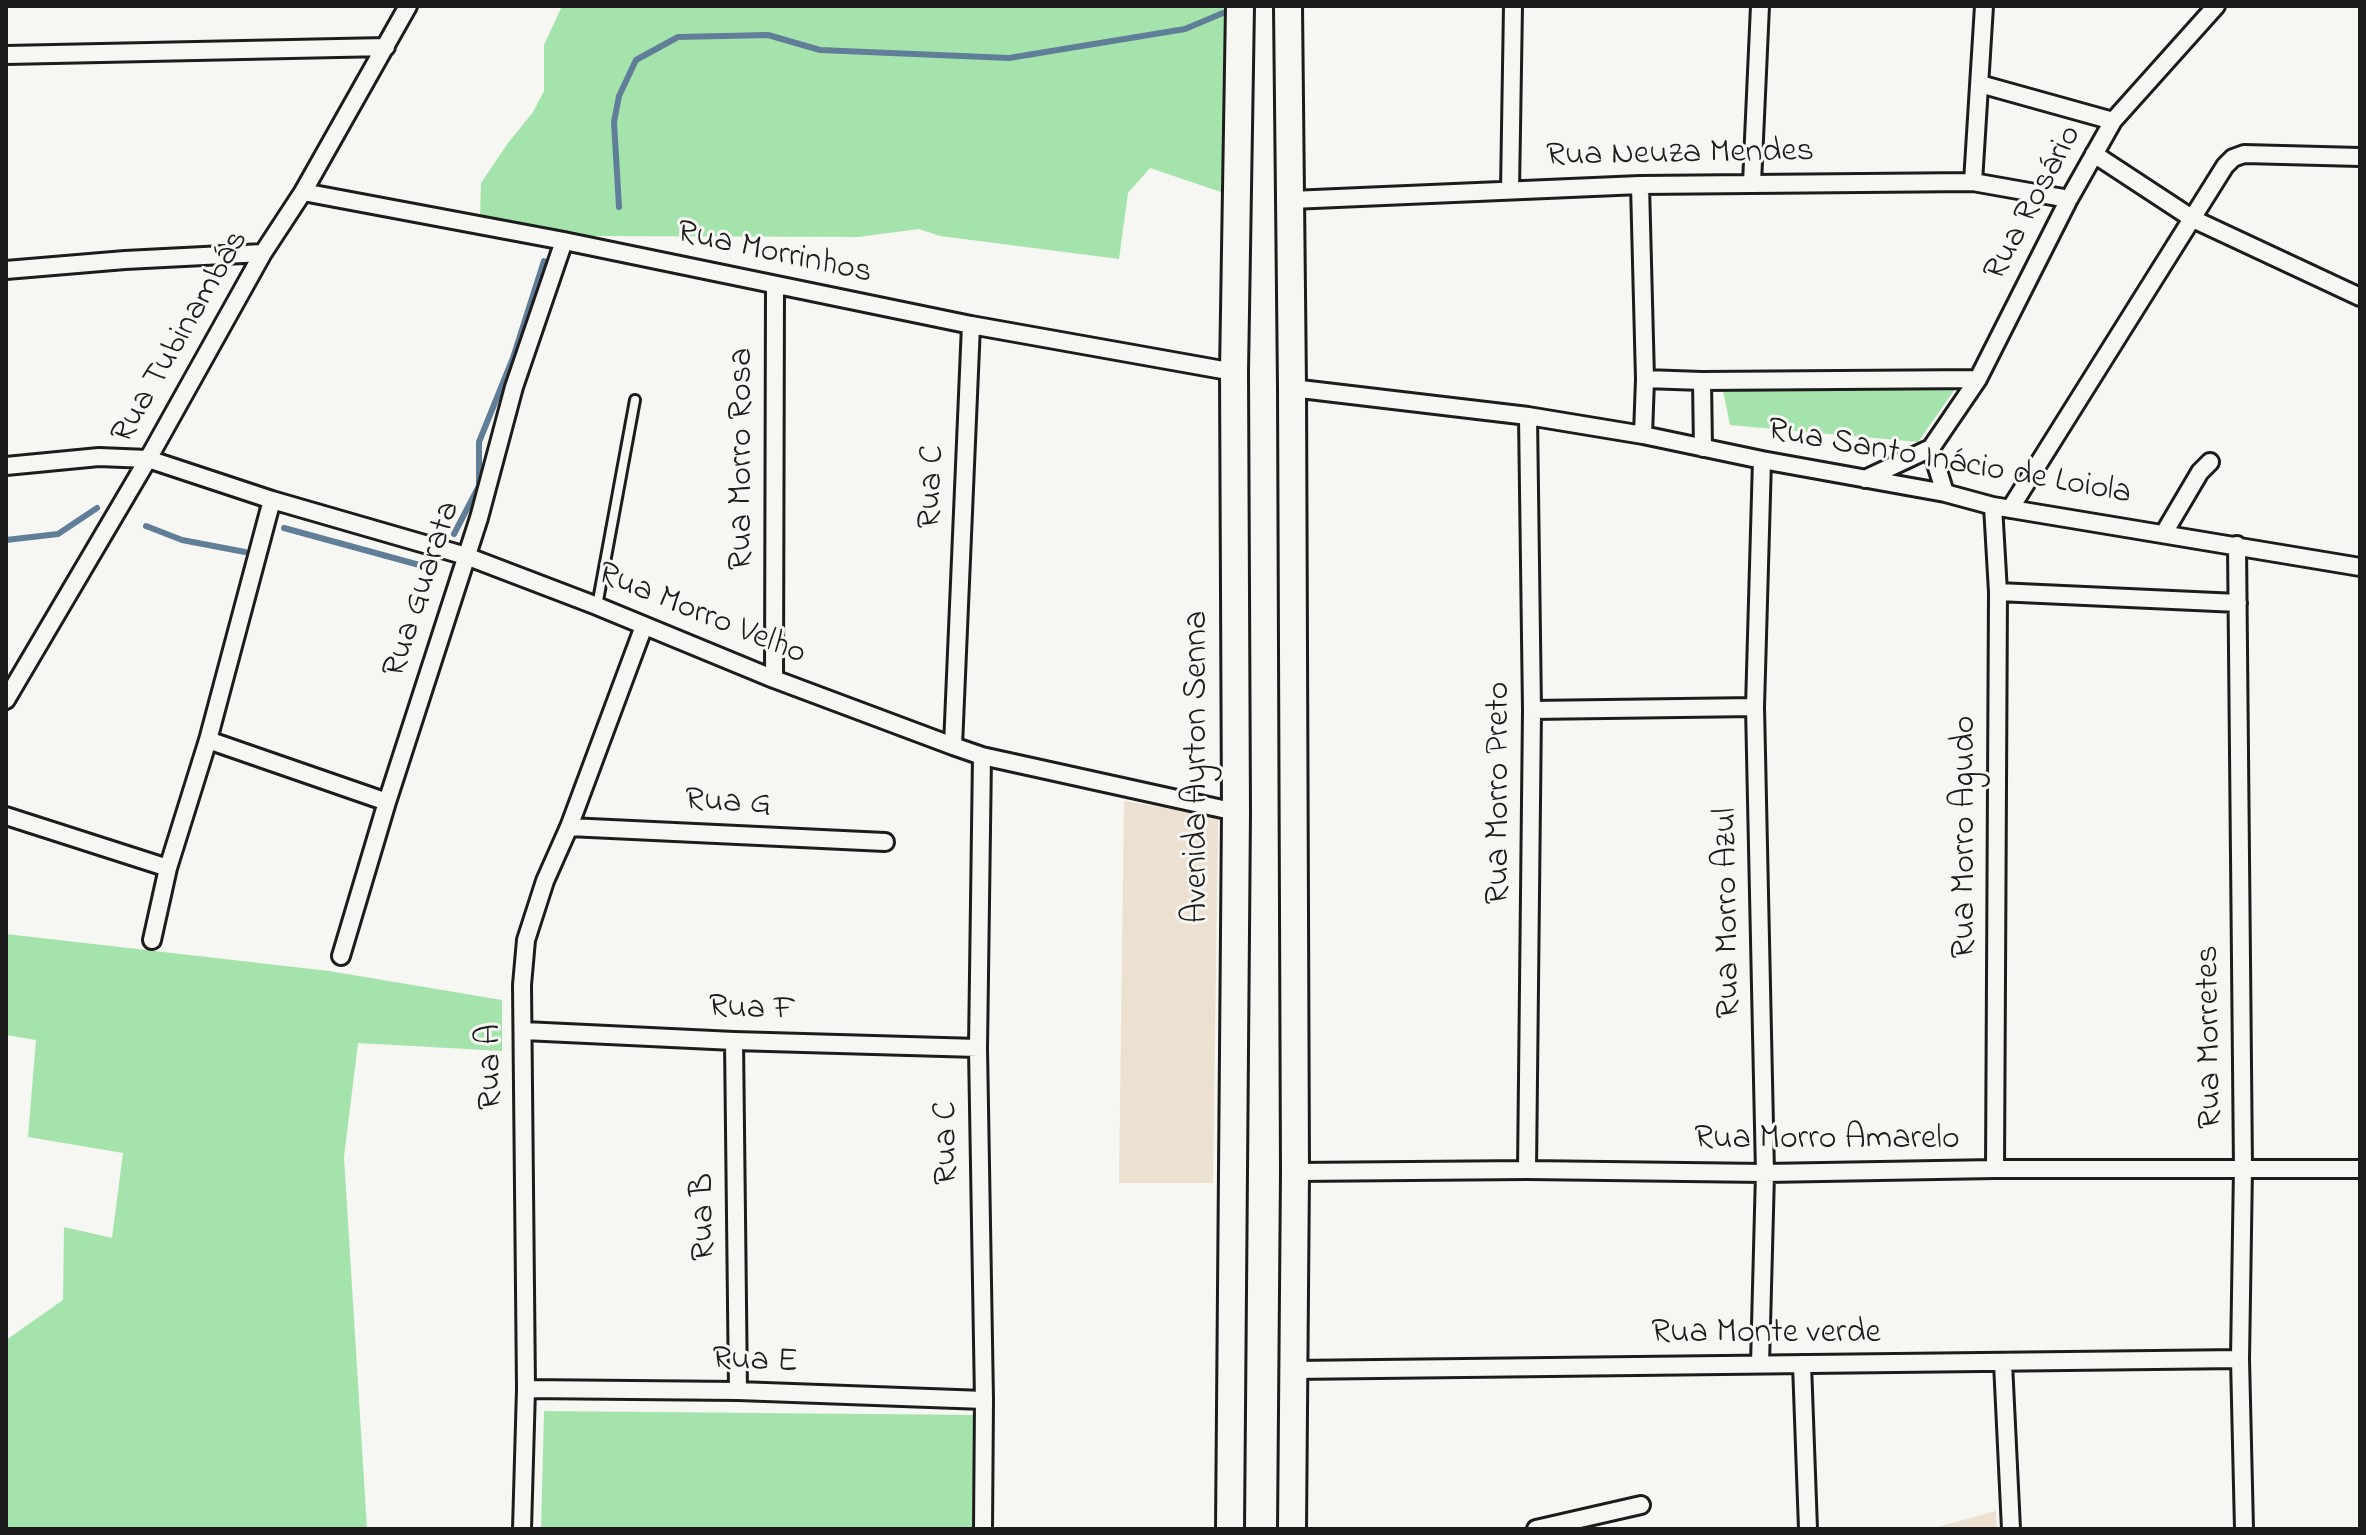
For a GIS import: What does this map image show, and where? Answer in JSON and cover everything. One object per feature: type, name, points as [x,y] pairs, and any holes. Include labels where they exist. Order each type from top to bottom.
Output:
[{"type":"main road","name":"Avenida Ayrton Senna","points":[[1230,1529],[1236,812],[1234,372],[1240,6]]},
{"type":"main road","points":[[1288,6],[1295,1172],[1292,1529]]},
{"type":"street","name":"Rua Tubinambás","points":[[6,698],[148,459],[263,253],[303,192],[408,6]]},
{"type":"street","points":[[1510,190],[1513,6]]},
{"type":"street","points":[[1752,183],[1760,6]]},
{"type":"street","points":[[1973,182],[1984,6]]},
{"type":"street","name":"Rua Rosário","points":[[1931,448],[1978,379],[2069,199],[2113,121],[2216,6]]},
{"type":"street","points":[[6,55],[386,47]]},
{"type":"street","points":[[1980,84],[2113,121]]},
{"type":"street","points":[[2002,507],[2233,158],[2266,153],[2360,157]]},
{"type":"street","points":[[2094,154],[2193,219],[2360,297]]},
{"type":"street","name":"Rua Neuza Mendes","points":[[1291,200],[1640,185],[1973,182],[2069,199]]},
{"type":"street","points":[[1640,185],[1645,379],[1643,435]]},
{"type":"street","name":"Rua Morrinhos","points":[[303,192],[564,241],[971,325],[1234,372]]},
{"type":"street","name":"Rua Guarata","points":[[341,956],[491,477],[514,387],[564,241]]},
{"type":"street","points":[[6,270],[263,253]]},
{"type":"street","name":"Rua Morro Rosa","points":[[774,679],[775,286]]},
{"type":"street","name":"Rua C","points":[[953,746],[971,325]]},
{"type":"street","points":[[1645,379],[1978,379]]},
{"type":"street","points":[[1702,381],[1703,448]]},
{"type":"street","name":"Rua Santo Inácio de Loiola","points":[[1292,388],[1528,416],[1643,435],[1945,493],[2002,507],[2360,567]]},
{"type":"street","name":"Rua Morro Preto","points":[[1527,1170],[1532,710],[1528,416]]},
{"type":"street","points":[[1863,479],[1931,448],[1945,493]]},
{"type":"street","name":"Rua Morro Velho","points":[[6,466],[99,457],[148,459],[272,500],[466,556],[774,679],[982,756],[1236,812]]},
{"type":"street","name":"Rua Morro Azul","points":[[1760,1364],[1765,1173],[1755,707],[1762,460]]},
{"type":"street","points":[[2164,533],[2200,472],[2210,462]]},
{"type":"street","points":[[152,940],[168,868],[208,740],[272,500]]},
{"type":"street","name":"Rua Morro Agudo","points":[[1995,1169],[1998,592],[2002,507]]},
{"type":"street","name":"Rua Morretes","points":[[2237,545],[2243,1168],[2240,1359],[2244,1529]]},
{"type":"street","points":[[1998,592],[2238,603]]},
{"type":"street","name":"Rua A","points":[[522,1529],[526,1389],[522,985],[526,940],[545,881],[569,827],[644,626]]},
{"type":"street","points":[[1532,710],[1755,707]]},
{"type":"street","points":[[208,740],[387,802]]},
{"type":"street","name":"Rua C","points":[[982,756],[978,1048],[983,1529]]},
{"type":"street","points":[[6,816],[168,868]]},
{"type":"street","name":"Rua G","points":[[569,827],[885,842]]},
{"type":"street","name":"Rua F","points":[[524,1031],[978,1048]]},
{"type":"street","name":"Rua B","points":[[734,1041],[738,1391]]},
{"type":"street","name":"Rua Morro Amarelo","points":[[1295,1172],[2360,1169]]},
{"type":"street","name":"Rua Monte verde","points":[[1292,1370],[2240,1359]]},
{"type":"street","points":[[2003,1363],[2011,1529]]},
{"type":"street","points":[[1802,1364],[1808,1529]]},
{"type":"street","name":"Rua E","points":[[526,1389],[738,1391],[984,1400]]},
{"type":"street","points":[[1536,1529],[1641,1505]]},
{"type":"lane","points":[[597,606],[635,400]]},
{"type":"shaded area","points":[[1124,801],[1218,817],[1213,1183],[1119,1183]]},
{"type":"shaded area","points":[[1996,1511],[1997,1529],[1930,1529]]},
{"type":"green space","points":[[562,6],[1227,6],[1221,192],[1150,168],[1128,193],[1119,259],[940,236],[919,229],[858,237],[590,236],[480,217],[481,183],[533,112],[544,91],[544,45]]},
{"type":"green space","points":[[1960,382],[1918,442],[1730,425],[1723,391]]},
{"type":"green space","points":[[6,934],[329,971],[502,1000],[502,1051],[358,1043],[344,1157],[367,1529],[6,1529],[6,1340],[63,1300],[64,1227],[112,1238],[123,1153],[28,1137],[36,1040],[6,1035]]},
{"type":"green space","points":[[544,1411],[977,1415],[976,1529],[541,1529]]},
{"type":"waterway","points":[[619,207],[614,122],[619,96],[636,60],[678,37],[768,35],[820,50],[1009,58],[1185,29],[1223,13]]},
{"type":"waterway","points":[[454,534],[479,486],[479,442],[513,358],[544,261]]},
{"type":"waterway","points":[[6,540],[58,534],[97,508]]},
{"type":"waterway","points":[[146,526],[182,540],[245,552]]},
{"type":"waterway","points":[[284,528],[434,569]]}]
